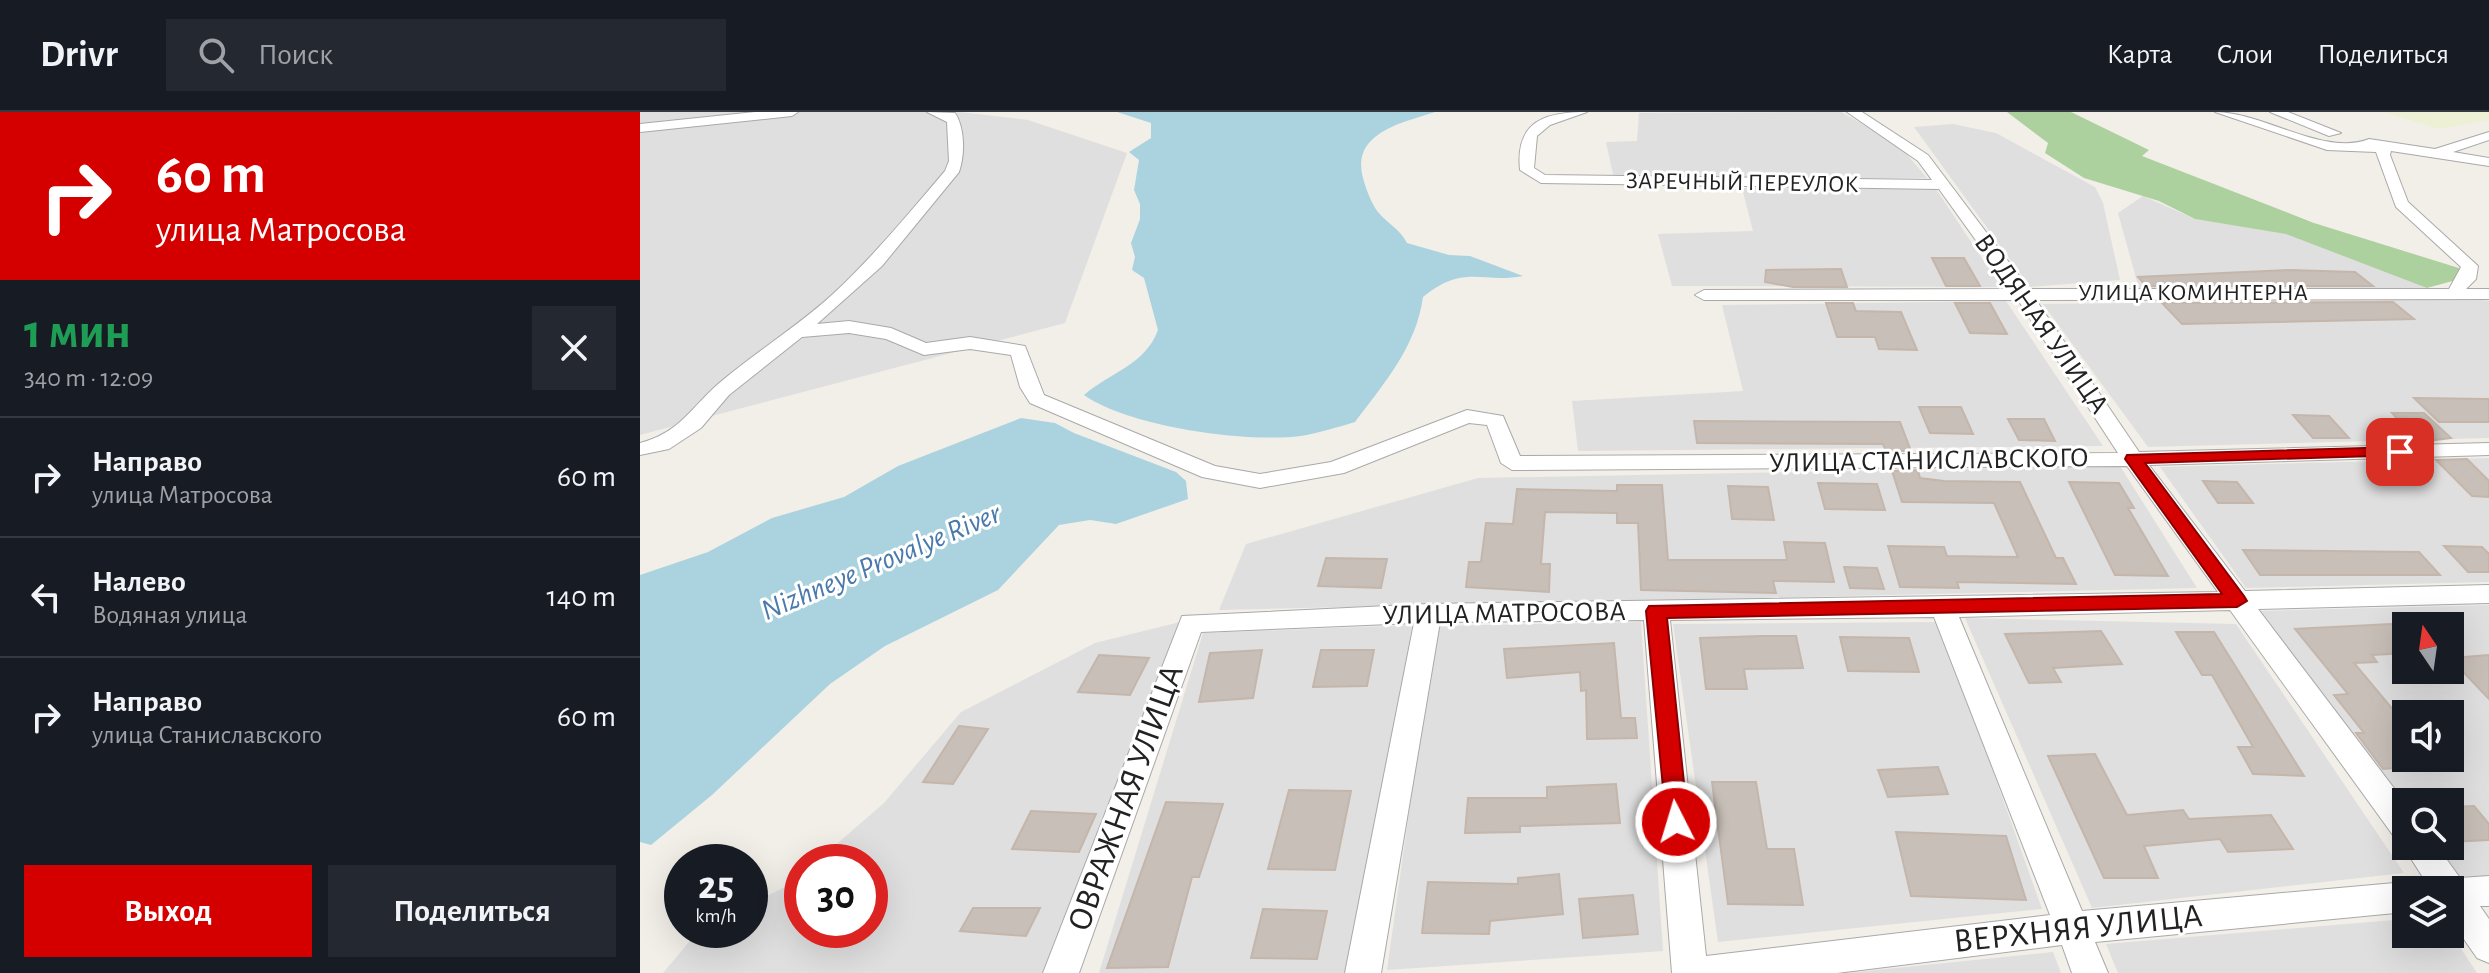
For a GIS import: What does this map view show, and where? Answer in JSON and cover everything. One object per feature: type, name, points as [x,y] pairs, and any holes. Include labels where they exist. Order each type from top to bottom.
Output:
[{"type":"street","points":[[640,128],[792,112]]},
{"type":"street","points":[[640,449],[661,444],[694,424],[722,391],[797,332],[876,262],[952,172],[956,161],[954,122],[950,116],[933,112]]},
{"type":"street","name":"ЗАРЕЧНЫЙ ПЕРЕУЛОК","points":[[1581,112],[1546,122],[1532,132],[1525,142],[1527,170],[1541,179],[1944,185]]},
{"type":"street","name":"ВОДЯНАЯ УЛИЦА","points":[[1853,112],[1911,147],[1944,185],[2023,294],[2133,459],[2392,809]]},
{"type":"street","points":[[2221,112],[2327,146],[2384,148],[2489,162]]},
{"type":"street","points":[[2276,112],[2384,148]]},
{"type":"street","points":[[2431,155],[2489,136]]},
{"type":"street","points":[[2384,148],[2383,155],[2401,204],[2470,266],[2467,279],[2459,282],[2457,292]]},
{"type":"street","name":"УЛИЦА КОМИНТЕРНА","points":[[1704,295],[2489,294]]},
{"type":"street","name":"УЛИЦА СТАНИСЛАВСКОГО","points":[[797,332],[849,327],[891,334],[924,349],[970,343],[1018,350],[1024,358],[1029,389],[1037,399],[1088,423],[1231,479],[1260,481],[1336,468],[1467,416],[1496,420],[1512,463],[2133,459],[2489,449]]},
{"type":"street","name":"УЛИЦА МАТРОСОВА","points":[[1191,623],[1429,613],[1943,608],[2489,594]]},
{"type":"street","points":[[1943,608],[2090,973]]},
{"type":"street","points":[[1656,611],[1690,973]]},
{"type":"street","points":[[1363,973],[1429,613]]},
{"type":"street","name":"ОВРАЖНАЯ УЛИЦА","points":[[1061,973],[1191,623]]},
{"type":"street","points":[[2464,892],[2489,891]]},
{"type":"street","name":"ВЕРХНЯЯ УЛИЦА","points":[[1702,973],[2073,928],[2392,898]]},
{"type":"street","points":[[2464,910],[2489,947]]},
{"type":"shaded area","points":[[640,112],[960,112],[1028,120],[1127,153],[1065,323],[640,435]]},
{"type":"shaded area","points":[[1841,112],[1898,144],[1927,178],[1614,179],[1606,142],[1637,141],[1639,113]]},
{"type":"shaded area","points":[[1953,124],[1996,133],[2095,187],[2103,203],[2120,280],[2030,287],[1914,127]]},
{"type":"shaded area","points":[[1742,188],[1936,189],[2001,287],[1672,286],[1658,234],[1753,231]]},
{"type":"shaded area","points":[[2143,196],[2195,219],[2286,233],[2320,244],[2427,288],[2139,289],[2118,213]]},
{"type":"shaded area","points":[[2006,301],[2103,446],[1578,451],[1572,401],[1743,391],[1722,305]]},
{"type":"shaded area","points":[[2489,301],[2489,438],[2148,447],[2043,304]]},
{"type":"shaded area","points":[[2489,458],[2489,582],[2246,588],[2160,467]]},
{"type":"shaded area","points":[[2120,466],[2197,588],[1219,610],[1246,544],[1478,478]]},
{"type":"shaded area","points":[[2489,605],[2489,876],[2457,876],[2445,860],[2464,860],[2464,788],[2392,789],[2257,611]]},
{"type":"shaded area","points":[[1965,618],[2236,624],[2392,855],[2392,860],[2404,873],[2092,908]]},
{"type":"shaded area","points":[[1184,621],[1047,973],[663,973],[684,948],[768,948],[768,895],[784,887],[784,948],[888,948],[888,844],[837,844],[884,803],[961,712],[1095,643]]},
{"type":"shaded area","points":[[1641,622],[1663,951],[1387,970],[1435,626]]},
{"type":"shaded area","points":[[1940,622],[2042,909],[1718,942],[1673,624]]},
{"type":"shaded area","points":[[1412,625],[1357,973],[1099,973],[1203,633]]},
{"type":"shaded area","points":[[2392,920],[2392,948],[2461,948],[2477,973],[2118,973],[2106,944]]},
{"type":"shaded area","points":[[2053,952],[2061,973],[1846,973]]},
{"type":"green space","points":[[2007,112],[2071,112],[2149,150],[2142,156],[2314,223],[2478,274],[2427,288],[2286,234],[2195,219],[2159,201],[2084,178],[2045,153],[2048,143]]},
{"type":"green space","points":[[2383,112],[2489,112],[2489,120],[2439,129]]},
{"type":"water","points":[[1117,112],[1435,112],[1382,132],[1364,150],[1361,163],[1363,178],[1373,204],[1407,243],[1449,255],[1470,256],[1523,276],[1450,280],[1423,297],[1414,332],[1406,348],[1355,422],[1301,436],[1251,437],[1158,424],[1104,406],[1084,395],[1136,360],[1145,352],[1158,330],[1144,278],[1132,270],[1135,257],[1131,243],[1140,219],[1140,204],[1134,190],[1139,160],[1129,152],[1151,138],[1151,123]]},
{"type":"water","name":"Nizhneye Provalye River","points":[[1021,418],[1055,423],[1176,472],[1186,481],[1188,499],[1116,524],[1090,520],[1059,525],[998,590],[885,646],[830,684],[712,795],[651,845],[640,842],[640,575],[708,552],[772,518],[844,497],[898,466]]},
{"type":"building","points":[[1932,258],[1964,258],[1980,286],[1946,286]]},
{"type":"building","points":[[1841,269],[1847,287],[1793,287],[1765,282],[1766,270]]},
{"type":"building","points":[[2290,270],[2355,272],[2373,286],[2146,286],[2138,277]]},
{"type":"building","points":[[2393,302],[2414,319],[2182,324],[2162,303]]},
{"type":"building","points":[[1826,303],[1853,303],[1856,311],[1901,312],[1917,350],[1879,349],[1875,337],[1837,337]]},
{"type":"building","points":[[1955,303],[1990,303],[2007,334],[1970,333]]},
{"type":"building","points":[[2414,398],[2489,399],[2489,422],[2439,422]]},
{"type":"building","points":[[1919,407],[1961,407],[1973,434],[1930,433]]},
{"type":"building","points":[[2392,413],[2424,413],[2451,438],[2419,442]]},
{"type":"building","points":[[2293,415],[2329,416],[2349,438],[2313,438]]},
{"type":"building","points":[[2008,419],[2044,419],[2055,441],[2019,440]]},
{"type":"building","points":[[1694,421],[1900,422],[1911,451],[1886,451],[1883,444],[1697,443]]},
{"type":"building","points":[[2467,459],[2489,481],[2489,497],[2472,496],[2436,460]]},
{"type":"building","points":[[1918,470],[1920,478],[1944,481],[2020,482],[2056,558],[2063,558],[2076,584],[1957,582],[1959,588],[1900,587],[1888,546],[1944,547],[1947,556],[2018,557],[1994,503],[1902,502],[1892,471]]},
{"type":"building","points":[[2203,481],[2237,482],[2253,503],[2218,503]]},
{"type":"building","points":[[2069,482],[2119,483],[2134,508],[2128,508],[2168,576],[2115,575]]},
{"type":"building","points":[[1818,483],[1877,484],[1885,510],[1825,509]]},
{"type":"building","points":[[1617,485],[1662,485],[1668,560],[1787,560],[1784,542],[1825,543],[1834,582],[1773,581],[1776,593],[1641,590],[1638,523],[1617,523],[1617,513],[1545,512],[1541,564],[1550,564],[1549,592],[1466,587],[1469,562],[1481,562],[1486,523],[1513,524],[1517,489],[1617,491]]},
{"type":"building","points":[[1728,486],[1768,487],[1774,520],[1732,519]]},
{"type":"building","points":[[2444,546],[2482,547],[2489,554],[2489,572],[2468,572]]},
{"type":"building","points":[[2243,550],[2419,552],[2440,575],[2260,575]]},
{"type":"building","points":[[1326,558],[1387,559],[1381,588],[1318,586]]},
{"type":"building","points":[[1844,567],[1877,568],[1884,589],[1850,588]]},
{"type":"building","points":[[2392,625],[2392,654],[2372,655],[2377,662],[2354,663],[2392,708],[2392,768],[2383,769],[2356,733],[2364,733],[2334,695],[2348,694],[2295,629]]},
{"type":"building","points":[[2101,631],[2122,664],[2053,668],[2061,682],[2029,683],[2005,634]]},
{"type":"building","points":[[2176,632],[2214,632],[2304,776],[2253,774],[2238,747],[2253,747],[2212,675],[2202,675]]},
{"type":"building","points":[[1796,636],[1803,668],[1744,669],[1747,689],[1706,689],[1700,638]]},
{"type":"building","points":[[1840,637],[1909,638],[1919,672],[1848,671]]},
{"type":"building","points":[[1614,643],[1621,718],[1635,718],[1637,738],[1587,739],[1586,690],[1581,691],[1580,672],[1507,678],[1504,649]]},
{"type":"building","points":[[1262,650],[1253,698],[1199,702],[1210,653]]},
{"type":"building","points":[[1321,650],[1374,650],[1367,686],[1313,687]]},
{"type":"building","points":[[1099,655],[1149,658],[1130,695],[1078,692]]},
{"type":"building","points":[[2489,655],[2489,699],[2464,673],[2464,657]]},
{"type":"building","points":[[959,726],[988,729],[953,784],[923,782]]},
{"type":"building","points":[[2095,754],[2127,815],[2183,810],[2189,819],[2271,815],[2293,849],[2228,852],[2220,839],[2144,846],[2158,878],[2104,878],[2048,756]]},
{"type":"building","points":[[1938,767],[1948,794],[1888,797],[1878,770]]},
{"type":"building","points":[[1712,782],[1756,782],[1767,849],[1794,849],[1803,905],[1728,904]]},
{"type":"building","points":[[1616,784],[1620,823],[1520,826],[1520,832],[1465,833],[1468,798],[1547,798],[1547,787]]},
{"type":"building","points":[[1289,790],[1351,791],[1335,870],[1268,869]]},
{"type":"building","points":[[1166,802],[1223,804],[1199,877],[1192,877],[1168,967],[1107,968]]},
{"type":"building","points":[[2464,806],[2474,806],[2489,824],[2489,840],[2464,841]]},
{"type":"building","points":[[1031,811],[1096,814],[1079,852],[1012,849]]},
{"type":"building","points":[[1896,832],[2006,836],[2026,900],[1911,896]]},
{"type":"building","points":[[1559,874],[1563,914],[1490,921],[1489,934],[1422,933],[1428,882],[1518,884],[1518,878]]},
{"type":"building","points":[[1633,895],[1638,934],[1583,938],[1579,899]]},
{"type":"building","points":[[973,908],[1040,908],[1026,936],[960,931]]},
{"type":"building","points":[[1263,909],[1327,911],[1317,959],[1251,958]]},
{"type":"route","points":[[1676,822],[1656,611],[2237,601],[2133,459],[2400,452]]}]
